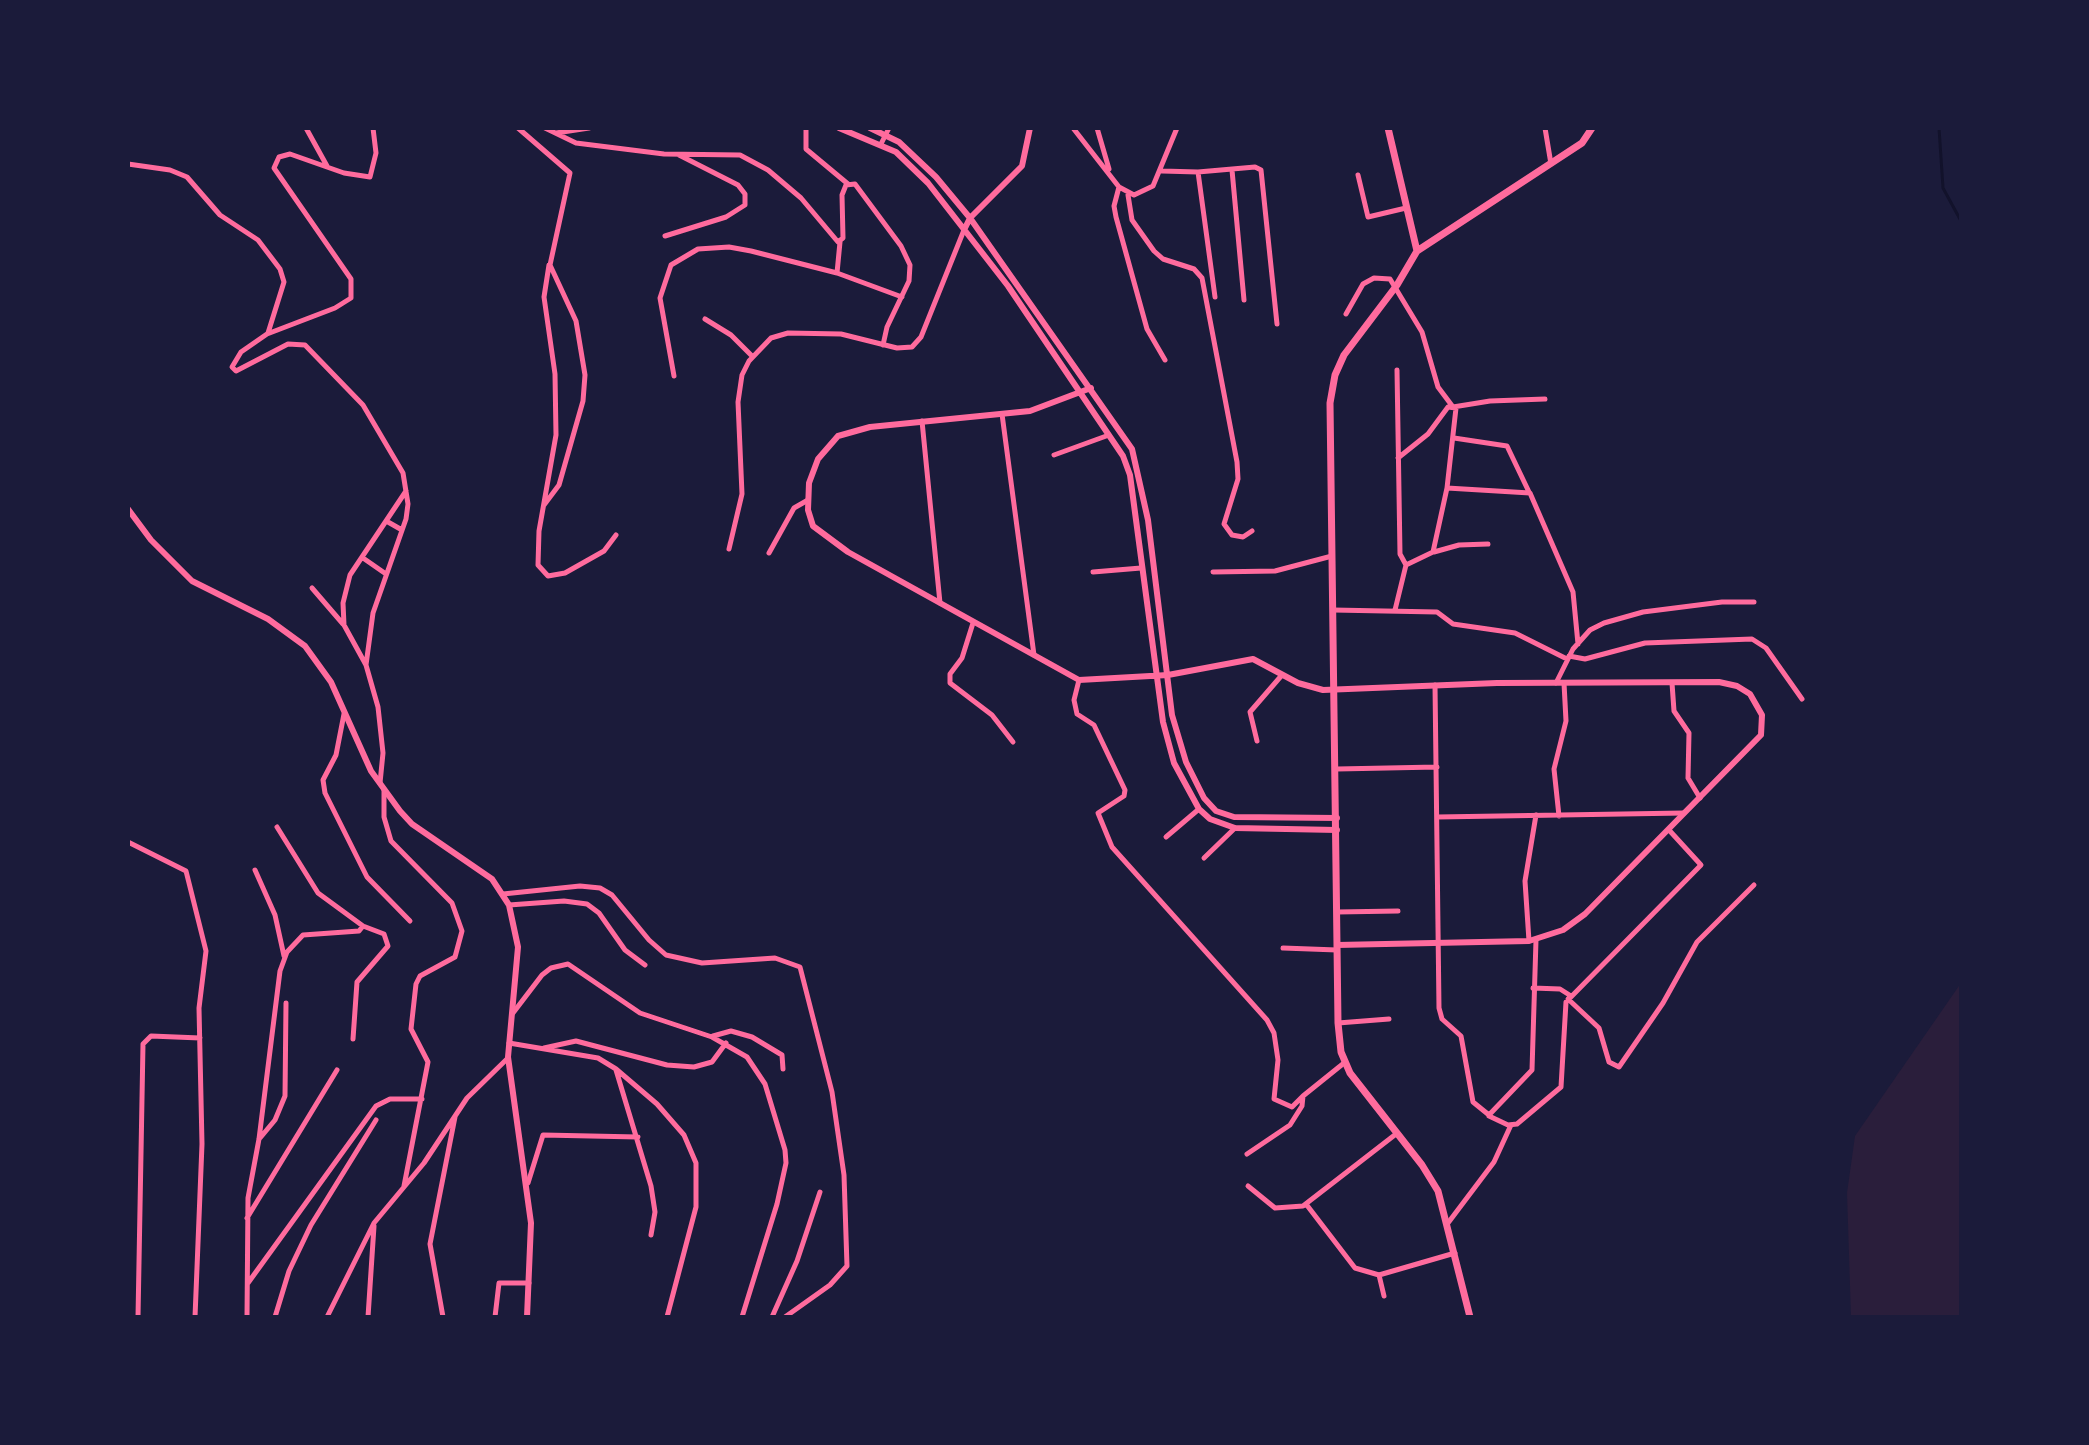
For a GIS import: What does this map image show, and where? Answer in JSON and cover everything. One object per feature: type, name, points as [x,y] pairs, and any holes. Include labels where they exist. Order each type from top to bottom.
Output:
[{"type":"main road","points":[[1388,128],[1417,251]]},
{"type":"main road","points":[[1470,1317],[1456,1252],[1438,1191],[1344,1063],[1338,1023],[1336,690],[1330,420],[1333,381],[1344,355],[1397,285],[1417,251],[1582,143],[1592,128]]},
{"type":"street","points":[[306,128],[327,167]]},
{"type":"street","points":[[366,665],[372,619],[408,511],[407,488],[384,436],[363,405],[305,345],[288,344],[233,370],[241,352],[267,334],[335,308],[351,298],[351,279],[274,168],[279,157],[290,154],[361,177],[370,177],[376,153],[373,128]]},
{"type":"street","points":[[518,128],[570,173],[544,297],[555,374],[556,435],[538,565],[548,576],[565,573],[589,561],[616,535]]},
{"type":"street","points":[[545,128],[576,143],[679,154],[734,154],[745,158],[801,198],[840,242]]},
{"type":"street","points":[[555,133],[589,128]]},
{"type":"street","points":[[806,128],[806,149],[848,184],[859,186],[908,257],[911,272],[887,327],[883,345]]},
{"type":"street","points":[[839,128],[881,144],[911,165],[989,261],[1110,434],[1130,475],[1155,676],[1169,746],[1199,809],[1210,819],[1235,828],[1337,830]]},
{"type":"street","points":[[870,128],[887,131],[936,177],[970,218],[1091,388],[1136,457],[1180,745],[1196,786],[1208,805],[1226,815],[1250,819],[1337,818]]},
{"type":"street","points":[[729,549],[743,486],[739,387],[752,356],[771,338],[788,333],[841,334],[909,349],[921,337],[970,218],[1022,166],[1030,128]]},
{"type":"street","points":[[1073,128],[1128,195],[1132,220],[1154,251],[1163,259],[1194,269],[1202,278],[1237,462],[1238,479],[1224,524],[1232,535],[1243,537],[1252,531]]},
{"type":"street","points":[[1097,128],[1111,173]]},
{"type":"street","points":[[1128,195],[1148,191],[1162,171],[1177,128]]},
{"type":"street","points":[[1545,128],[1551,164]]},
{"type":"street","points":[[881,144],[887,131]]},
{"type":"street","points":[[665,236],[726,217],[745,205],[745,194],[738,185],[679,154]]},
{"type":"street","points":[[128,164],[170,170],[187,177],[220,215],[261,243],[280,269],[284,282],[267,334]]},
{"type":"street","points":[[1162,171],[1198,172],[1255,167],[1261,170],[1277,324]]},
{"type":"street","points":[[1232,170],[1244,300]]},
{"type":"street","points":[[1198,172],[1215,297]]},
{"type":"street","points":[[1358,175],[1368,217],[1406,208]]},
{"type":"street","points":[[837,273],[842,195],[848,184]]},
{"type":"street","points":[[1119,187],[1114,206],[1116,217],[1147,329],[1165,360]]},
{"type":"street","points":[[674,376],[671,347],[659,306],[665,275],[674,262],[704,247],[729,247],[837,273],[902,297]]},
{"type":"street","points":[[544,505],[559,485],[585,389],[576,321],[550,265]]},
{"type":"street","points":[[1346,314],[1368,280],[1382,277],[1397,285],[1422,332],[1438,387],[1457,413],[1447,488],[1433,552]]},
{"type":"street","points":[[705,319],[731,335],[752,356]]},
{"type":"street","points":[[1395,610],[1406,565],[1400,554],[1397,370]]},
{"type":"street","points":[[1091,388],[1030,411],[859,429],[838,436],[818,459],[809,483],[811,519],[818,532],[973,623],[1079,680],[1168,675],[1253,659],[1315,689],[1435,684],[1733,684],[1750,694],[1762,715],[1761,735],[1585,914],[1563,930],[1533,940],[1283,948]]},
{"type":"street","points":[[1398,458],[1453,407],[1490,401],[1545,399]]},
{"type":"street","points":[[1002,414],[1034,656]]},
{"type":"street","points":[[922,421],[940,603]]},
{"type":"street","points":[[1054,455],[1110,434]]},
{"type":"street","points":[[1454,438],[1507,446],[1573,592],[1578,644]]},
{"type":"street","points":[[344,625],[346,584],[407,488]]},
{"type":"street","points":[[1447,488],[1530,493]]},
{"type":"street","points":[[769,553],[794,508],[808,500]]},
{"type":"street","points":[[128,509],[151,540],[192,581],[296,637],[323,670],[382,787],[412,824],[479,869],[503,894],[509,905],[518,947],[508,1057],[528,1183],[527,1317]]},
{"type":"street","points":[[388,522],[402,530]]},
{"type":"street","points":[[1406,565],[1433,552],[1459,545],[1488,544]]},
{"type":"street","points":[[1213,572],[1275,571],[1333,556]]},
{"type":"street","points":[[363,558],[386,574]]},
{"type":"street","points":[[1093,572],[1141,568]]},
{"type":"street","points":[[312,588],[344,625],[366,665],[381,721],[383,807],[391,841],[452,903],[462,931],[455,957],[420,976],[416,984],[411,1029],[428,1062],[404,1186]]},
{"type":"street","points":[[1559,816],[1554,769],[1566,721],[1560,683],[1568,657],[1578,644],[1596,627],[1625,616],[1722,602],[1754,602]]},
{"type":"street","points":[[1333,610],[1433,611],[1453,624],[1515,633],[1568,657],[1585,659],[1645,643],[1752,639],[1766,648],[1802,699]]},
{"type":"street","points":[[973,623],[950,683],[992,715],[1013,742]]},
{"type":"street","points":[[1257,741],[1250,712],[1282,675]]},
{"type":"street","points":[[1079,680],[1074,700],[1077,714],[1094,725],[1125,792],[1098,813],[1112,847],[1267,1020],[1274,1033],[1278,1060],[1275,1100],[1292,1107],[1344,1063]]},
{"type":"street","points":[[1672,683],[1674,711],[1689,733],[1688,778],[1701,798]]},
{"type":"street","points":[[1435,684],[1437,944],[1441,1016],[1461,1036],[1473,1102],[1489,1115],[1511,1125]]},
{"type":"street","points":[[344,713],[336,755],[323,780],[325,793],[367,877],[410,921]]},
{"type":"street","points":[[1337,769],[1437,767]]},
{"type":"street","points":[[1166,837],[1199,809]]},
{"type":"street","points":[[1437,817],[1687,813]]},
{"type":"street","points":[[1489,1115],[1531,1075],[1533,940],[1525,881],[1536,815]]},
{"type":"street","points":[[277,827],[318,893],[363,926],[384,934],[388,946],[357,982],[353,1039]]},
{"type":"street","points":[[1204,858],[1235,828]]},
{"type":"street","points":[[1448,1223],[1494,1162],[1511,1125],[1532,1114],[1563,1084],[1563,1012],[1570,998],[1701,865],[1669,830]]},
{"type":"street","points":[[128,842],[183,868],[190,882],[206,951],[199,1008],[202,1144],[195,1317]]},
{"type":"street","points":[[247,1317],[247,1218],[274,1000],[284,957],[275,915],[255,870]]},
{"type":"street","points":[[1533,988],[1560,989],[1570,998],[1599,1028],[1609,1062],[1619,1067],[1663,1003],[1697,942],[1754,885]]},
{"type":"street","points":[[503,894],[580,886],[600,888],[612,895],[649,940],[666,955],[702,963],[775,958],[800,967],[832,1092],[844,1175],[847,1266],[830,1285],[785,1317]]},
{"type":"street","points":[[509,905],[564,901],[587,904],[599,913],[625,950],[645,965]]},
{"type":"street","points":[[1337,912],[1398,911]]},
{"type":"street","points":[[284,957],[303,935],[359,931],[363,926]]},
{"type":"street","points":[[510,1017],[542,975],[551,968],[568,964],[640,1013],[712,1037],[744,1053],[765,1084],[785,1150],[777,1204],[742,1317]]},
{"type":"street","points":[[259,1139],[275,1120],[285,1096],[286,1003]]},
{"type":"street","points":[[1338,1023],[1389,1019]]},
{"type":"street","points":[[712,1037],[731,1031],[752,1037],[782,1055],[783,1069]]},
{"type":"street","points":[[138,1317],[143,1044],[151,1036],[200,1038]]},
{"type":"street","points":[[543,1048],[576,1041],[667,1065],[694,1067],[712,1062],[726,1043]]},
{"type":"street","points":[[508,1042],[589,1056],[616,1069],[667,1114],[684,1135],[696,1163],[696,1207],[667,1317]]},
{"type":"street","points":[[327,1317],[374,1223],[424,1163],[456,1112],[508,1057]]},
{"type":"street","points":[[616,1069],[652,1193],[651,1235]]},
{"type":"street","points":[[247,1218],[337,1070]]},
{"type":"street","points":[[1247,1154],[1294,1121],[1303,1096]]},
{"type":"street","points":[[248,1283],[310,1202],[376,1106],[390,1099],[422,1099]]},
{"type":"street","points":[[443,1317],[430,1244],[456,1112]]},
{"type":"street","points":[[275,1317],[289,1271],[311,1225],[376,1120]]},
{"type":"street","points":[[1248,1186],[1275,1208],[1306,1204],[1396,1134]]},
{"type":"street","points":[[528,1183],[543,1135],[638,1137]]},
{"type":"street","points":[[772,1317],[797,1261],[820,1192]]},
{"type":"street","points":[[1306,1204],[1355,1268],[1379,1275],[1456,1252]]},
{"type":"street","points":[[368,1317],[374,1223]]},
{"type":"street","points":[[1379,1275],[1384,1296]]},
{"type":"street","points":[[495,1317],[499,1283],[529,1283]]},
{"type":"shaded area","points":[[1961,983],[1961,1317],[1851,1317],[1847,1193],[1855,1136]]},
{"type":"waterway","points":[[1939,128],[1943,188],[1961,221]]}]
